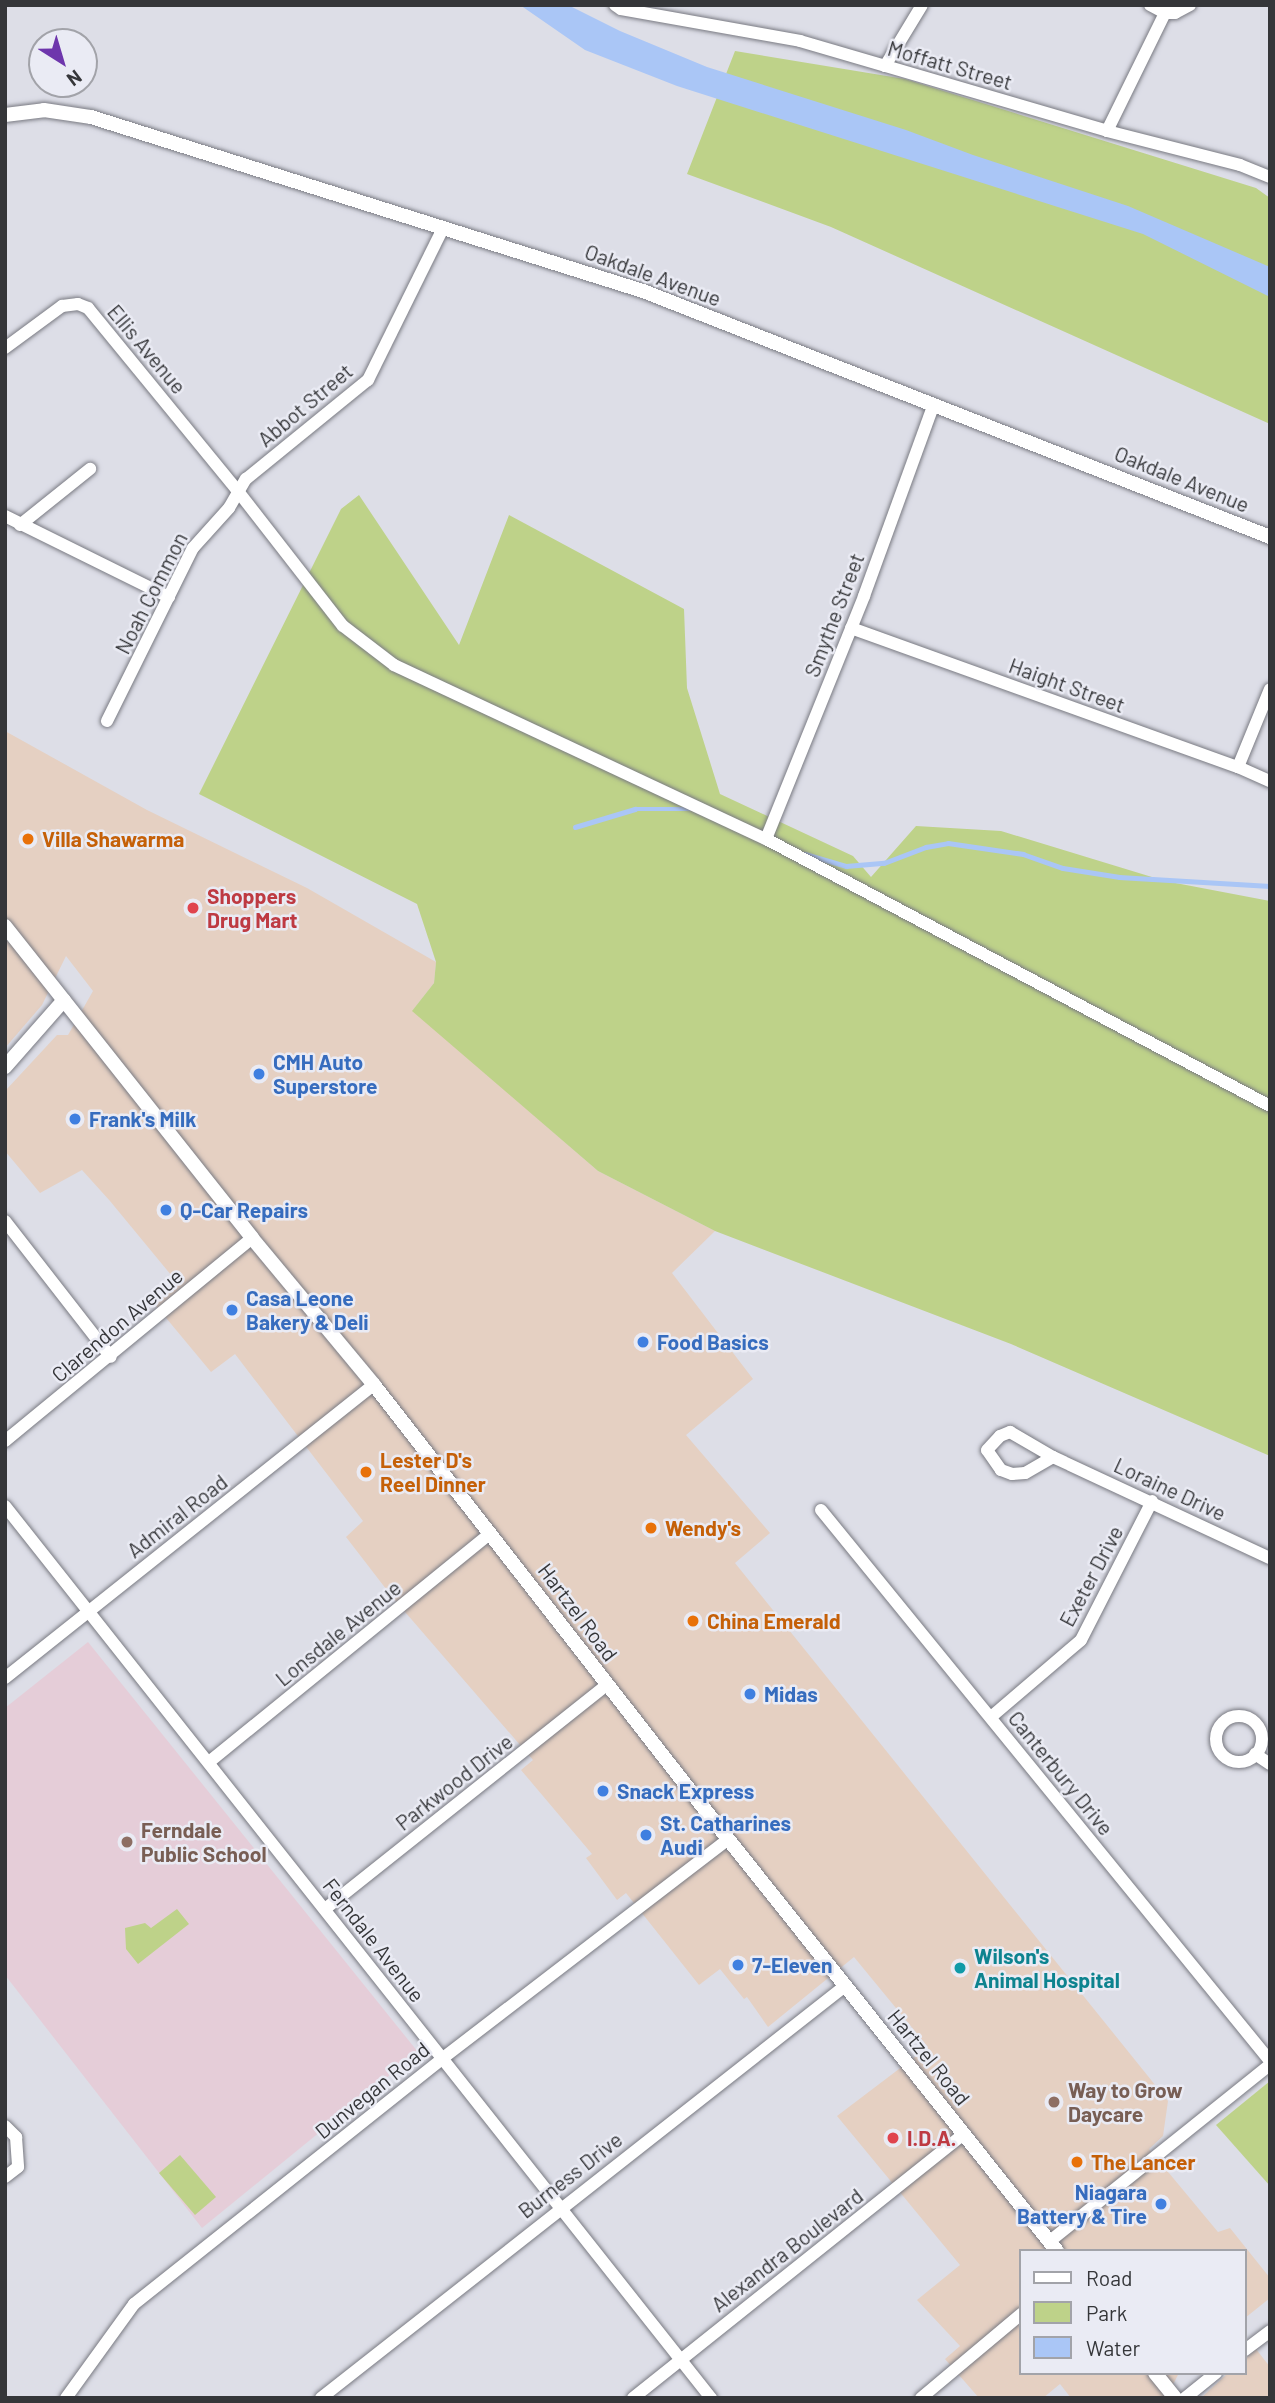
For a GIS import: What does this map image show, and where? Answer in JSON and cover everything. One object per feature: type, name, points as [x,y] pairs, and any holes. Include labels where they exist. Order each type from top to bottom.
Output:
[{"type":"street","name":"Moffatt Street","points":[[615,5],[621,9],[800,41],[1107,131],[1240,165],[1270,177]]},
{"type":"street","points":[[885,66],[922,5]]},
{"type":"street","points":[[1150,5],[1165,13],[1175,13],[1190,5]]},
{"type":"street","points":[[1107,131],[1165,13]]},
{"type":"street","name":"Oakdale Avenue","points":[[5,115],[44,110],[91,117],[643,291],[1270,537]]},
{"type":"street","name":"Abbot Street","points":[[237,490],[246,479],[368,380],[443,228]]},
{"type":"street","name":"Ellis Avenue","points":[[5,348],[62,306],[78,304],[88,308],[237,490],[343,626],[394,666],[766,839],[1270,1106]]},
{"type":"street","name":"Smythe Street","points":[[766,839],[851,628],[934,404]]},
{"type":"street","points":[[20,525],[90,469]]},
{"type":"street","name":"Noah Common","points":[[107,721],[193,548],[229,508],[237,490]]},
{"type":"street","points":[[5,516],[169,597]]},
{"type":"street","name":"Haight Street","points":[[851,628],[1238,766],[1270,781]]},
{"type":"street","points":[[1238,766],[1270,690]]},
{"type":"street","name":"Hartzel Road","points":[[5,926],[252,1238],[374,1385],[728,1839],[1053,2246]]},
{"type":"street","points":[[5,1067],[64,1000]]},
{"type":"street","points":[[5,1222],[111,1357]]},
{"type":"street","name":"Clarendon Avenue","points":[[5,1441],[111,1357],[252,1238]]},
{"type":"street","name":"Admiral Road","points":[[5,1678],[374,1385]]},
{"type":"street","name":"Loraine Drive","points":[[1053,1457],[1025,1473],[1012,1474],[1001,1470],[987,1450],[1000,1436],[1010,1432],[1053,1457],[1270,1558]]},
{"type":"street","name":"Exeter Drive","points":[[991,1717],[1081,1640],[1152,1501]]},
{"type":"street","name":"Ferndale Avenue","points":[[5,1506],[711,2398]]},
{"type":"street","name":"Canterbury Drive","points":[[821,1510],[1270,2063]]},
{"type":"street","name":"Lonsdale Avenue","points":[[209,1762],[491,1534]]},
{"type":"street","name":"Parkwood Drive","points":[[325,1909],[607,1685]]},
{"type":"street","points":[[1255,1754],[1270,1765]]},
{"type":"street","name":"Dunvegan Road","points":[[65,2398],[134,2304],[443,2058],[728,1839]]},
{"type":"street","name":"Burness Drive","points":[[321,2398],[560,2207],[845,1986]]},
{"type":"street","points":[[1053,2246],[1270,2063]]},
{"type":"street","points":[[5,2126],[16,2137],[18,2167],[5,2177]]},
{"type":"street","name":"Alexandra Boulevard","points":[[633,2398],[964,2134]]},
{"type":"street","points":[[921,2398],[1020,2315]]},
{"type":"street","points":[[1247,2348],[1270,2331]]},
{"type":"street","points":[[1157,2375],[1175,2398]]},
{"type":"street","points":[[1185,2398],[1214,2375]]},
{"type":"shaded area","points":[[5,731],[147,810],[307,888],[436,962],[434,983],[413,1010],[598,1171],[715,1231],[672,1273],[753,1379],[686,1435],[770,1533],[735,1563],[1168,2101],[1163,2136],[1149,2149],[1218,2232],[1230,2228],[1247,2249],[1020,2249],[1020,2375],[1178,2375],[1166,2398],[1071,2398],[1060,2384],[1043,2398],[979,2398],[945,2359],[960,2346],[917,2300],[960,2265],[837,2116],[928,2047],[854,1957],[768,2027],[747,1997],[744,1999],[720,1969],[699,1985],[626,1893],[617,1900],[586,1858],[592,1854],[521,1770],[533,1760],[393,1598],[346,1537],[363,1521],[235,1354],[211,1372],[152,1301],[176,1281],[82,1170],[40,1193],[5,1151],[6,1090],[57,1035],[68,1035],[93,991],[66,956],[42,1005],[5,1048]]},
{"type":"shaded area","name":"Ferndale Public School","points":[[88,1642],[418,2052],[202,2228],[5,1975],[5,1708]]},
{"type":"shaded area","points":[[1247,2249],[1270,2278],[1270,2298],[1247,2316]]},
{"type":"shaded area","points":[[1256,2349],[1270,2367],[1270,2398],[1201,2398],[1226,2375],[1247,2375],[1247,2357]]},
{"type":"green space","points":[[735,51],[905,79],[1256,188],[1270,198],[1270,424],[831,227],[687,174]]},
{"type":"green space","points":[[359,495],[459,645],[509,515],[684,609],[687,688],[720,794],[853,856],[871,877],[916,826],[1001,831],[1165,881],[1270,901],[1270,1456],[1011,1344],[715,1231],[598,1171],[412,1011],[434,983],[436,962],[417,904],[199,794],[341,509]]},
{"type":"green space","points":[[177,1909],[189,1924],[138,1964],[126,1949],[125,1928],[145,1923],[151,1928]]},
{"type":"green space","points":[[1270,2081],[1270,2186],[1216,2125]]},
{"type":"green space","points":[[180,2155],[216,2197],[195,2215],[159,2173]]},
{"type":"water","points":[[520,5],[568,5],[620,31],[707,67],[906,130],[1128,206],[1270,267],[1270,297],[1143,234],[677,86],[585,50]]},
{"type":"waterway","points":[[575,827],[635,809],[690,809]]},
{"type":"waterway","points":[[805,854],[846,866],[884,863],[926,847],[948,843],[1023,854],[1063,868],[1119,877],[1270,886]]},
{"type":"place","name":"Villa Shawarma","points":[[28,839]]},
{"type":"place","name":"Shoppers Drug Mart","points":[[193,908]]},
{"type":"place","name":"CMH Auto Superstore","points":[[259,1074]]},
{"type":"place","name":"Frank's Milk","points":[[75,1119]]},
{"type":"place","name":"Q-Car Repairs","points":[[166,1210]]},
{"type":"place","name":"Casa Leone Bakery & Deli","points":[[232,1310]]},
{"type":"place","name":"Food Basics","points":[[643,1342]]},
{"type":"place","name":"Lester D's Reel Dinner","points":[[366,1472]]},
{"type":"place","name":"Wendy's","points":[[651,1528]]},
{"type":"place","name":"China Emerald","points":[[693,1621]]},
{"type":"place","name":"Midas","points":[[750,1694]]},
{"type":"place","name":"Snack Express","points":[[603,1791]]},
{"type":"place","name":"St. Catharines Audi","points":[[646,1835]]},
{"type":"place","name":"Ferndale Public School","points":[[127,1842]]},
{"type":"place","name":"7-Eleven","points":[[738,1965]]},
{"type":"place","name":"Wilson's Animal Hospital","points":[[960,1968]]},
{"type":"place","name":"Way to Grow Daycare","points":[[1054,2102]]},
{"type":"place","name":"I.D.A.","points":[[893,2138]]},
{"type":"place","name":"The Lancer","points":[[1077,2162]]},
{"type":"place","name":"Niagara Battery & Tire","points":[[1161,2204]]}]
